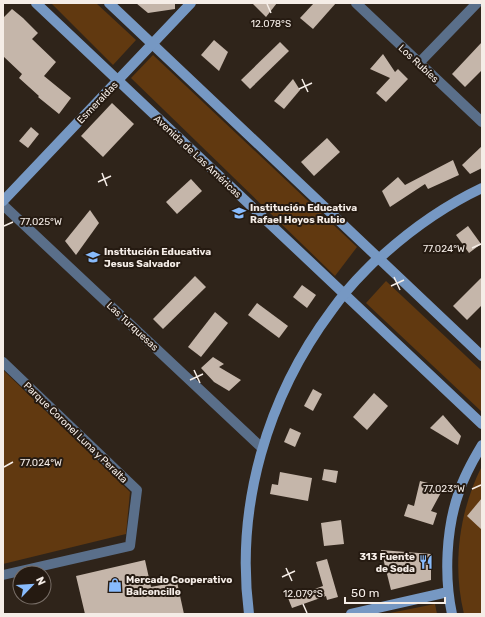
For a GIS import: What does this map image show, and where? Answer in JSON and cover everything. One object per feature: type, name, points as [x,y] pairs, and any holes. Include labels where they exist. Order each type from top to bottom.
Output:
[{"type":"street","name":"Avenida de Las Américas","points":[[36,3],[482,424]]},
{"type":"street","points":[[109,3],[482,356]]},
{"type":"street","name":"Esmeraldas","points":[[3,201],[190,3]]},
{"type":"street","name":"Los Rubíes","points":[[356,3],[482,122]]},
{"type":"street","points":[[419,63],[477,3]]},
{"type":"street","points":[[249,614],[246,578],[246,548],[248,518],[256,471],[270,423],[291,374],[305,349],[344,294],[378,258],[440,211],[482,188]]},
{"type":"street","name":"Las Turquesas","points":[[3,205],[262,448]]},
{"type":"street","name":"Parque Coronel Luna y Peralta","points":[[3,362],[137,490],[130,546],[3,575]]},
{"type":"street","points":[[452,614],[448,592],[447,552],[452,514],[459,491],[472,460],[482,445]]},
{"type":"street","points":[[351,614],[448,592]]},
{"type":"shaded area","points":[[51,3],[96,3],[136,40],[113,65]]},
{"type":"shaded area","points":[[153,55],[357,247],[335,276],[131,78]]},
{"type":"shaded area","points":[[386,281],[482,371],[482,412],[366,303]]},
{"type":"shaded area","points":[[3,370],[130,492],[126,534],[3,564]]},
{"type":"shaded area","points":[[482,466],[482,614],[464,614],[460,595],[458,558],[460,538],[468,501]]},
{"type":"shaded area","points":[[435,604],[437,614],[385,614]]},
{"type":"building","points":[[136,3],[175,3],[175,9],[148,13]]},
{"type":"building","points":[[252,3],[277,3],[266,17]]},
{"type":"building","points":[[314,3],[336,3],[313,29],[300,18]]},
{"type":"building","points":[[12,9],[38,33],[32,39],[56,62],[44,76],[71,98],[59,114],[38,97],[39,96],[19,78],[22,74],[3,56],[3,18]]},
{"type":"building","points":[[214,40],[228,52],[219,71],[201,55]]},
{"type":"building","points":[[280,42],[289,51],[250,89],[241,80]]},
{"type":"building","points":[[482,42],[482,70],[465,87],[452,74]]},
{"type":"building","points":[[383,54],[395,72],[398,69],[408,79],[386,102],[376,93],[390,78],[370,69]]},
{"type":"building","points":[[293,79],[300,90],[284,109],[274,101]]},
{"type":"building","points":[[112,103],[134,124],[103,157],[81,136]]},
{"type":"building","points":[[31,127],[39,134],[28,148],[19,141]]},
{"type":"building","points":[[327,138],[340,152],[314,176],[301,162]]},
{"type":"building","points":[[482,146],[482,168],[470,174],[462,165]]},
{"type":"building","points":[[453,160],[459,175],[428,189],[425,184],[390,207],[382,191],[398,177],[405,185]]},
{"type":"building","points":[[191,179],[202,191],[177,214],[166,202]]},
{"type":"building","points":[[90,210],[99,223],[76,255],[65,241]]},
{"type":"building","points":[[468,226],[481,244],[469,253],[456,235]]},
{"type":"building","points":[[195,276],[206,287],[163,329],[153,319]]},
{"type":"building","points":[[482,277],[482,305],[467,320],[453,306]]},
{"type":"building","points":[[302,285],[316,295],[307,308],[293,297]]},
{"type":"building","points":[[257,303],[288,326],[279,338],[248,315]]},
{"type":"building","points":[[215,312],[228,323],[201,357],[188,347]]},
{"type":"building","points":[[213,357],[224,364],[219,367],[241,380],[229,391],[214,382],[201,368]]},
{"type":"building","points":[[313,389],[322,394],[313,411],[304,406]]},
{"type":"building","points":[[374,393],[388,406],[367,430],[353,417]]},
{"type":"building","points":[[443,415],[461,436],[458,445],[430,428]]},
{"type":"building","points":[[290,428],[301,433],[295,447],[284,442]]},
{"type":"building","points":[[324,469],[338,471],[336,483],[322,480]]},
{"type":"building","points":[[280,472],[312,478],[308,501],[270,494],[272,484],[278,485]]},
{"type":"building","points":[[420,481],[444,487],[431,511],[437,513],[433,525],[404,516],[408,504],[414,506]]},
{"type":"building","points":[[482,498],[482,530],[467,516]]},
{"type":"building","points":[[341,520],[344,544],[324,546],[321,523]]},
{"type":"building","points":[[381,550],[431,554],[431,580],[391,590]]},
{"type":"building","points":[[327,559],[338,597],[327,600],[326,596],[292,608],[288,598],[323,586],[316,562]]},
{"type":"building","name":"Mercado Cooperativo Balconcillo","points":[[145,560],[151,587],[177,582],[184,614],[85,614],[76,576]]},
{"type":"place","name":"Institución Educativa Rafael Hoyos Rubio","points":[[239,213]]},
{"type":"place","name":"Institución Educativa Jesus Salvador","points":[[93,257]]},
{"type":"place","name":"313 Fuente de Soda","points":[[426,562]]},
{"type":"place","name":"Mercado Cooperativo Balconcillo","points":[[115,585]]}]
